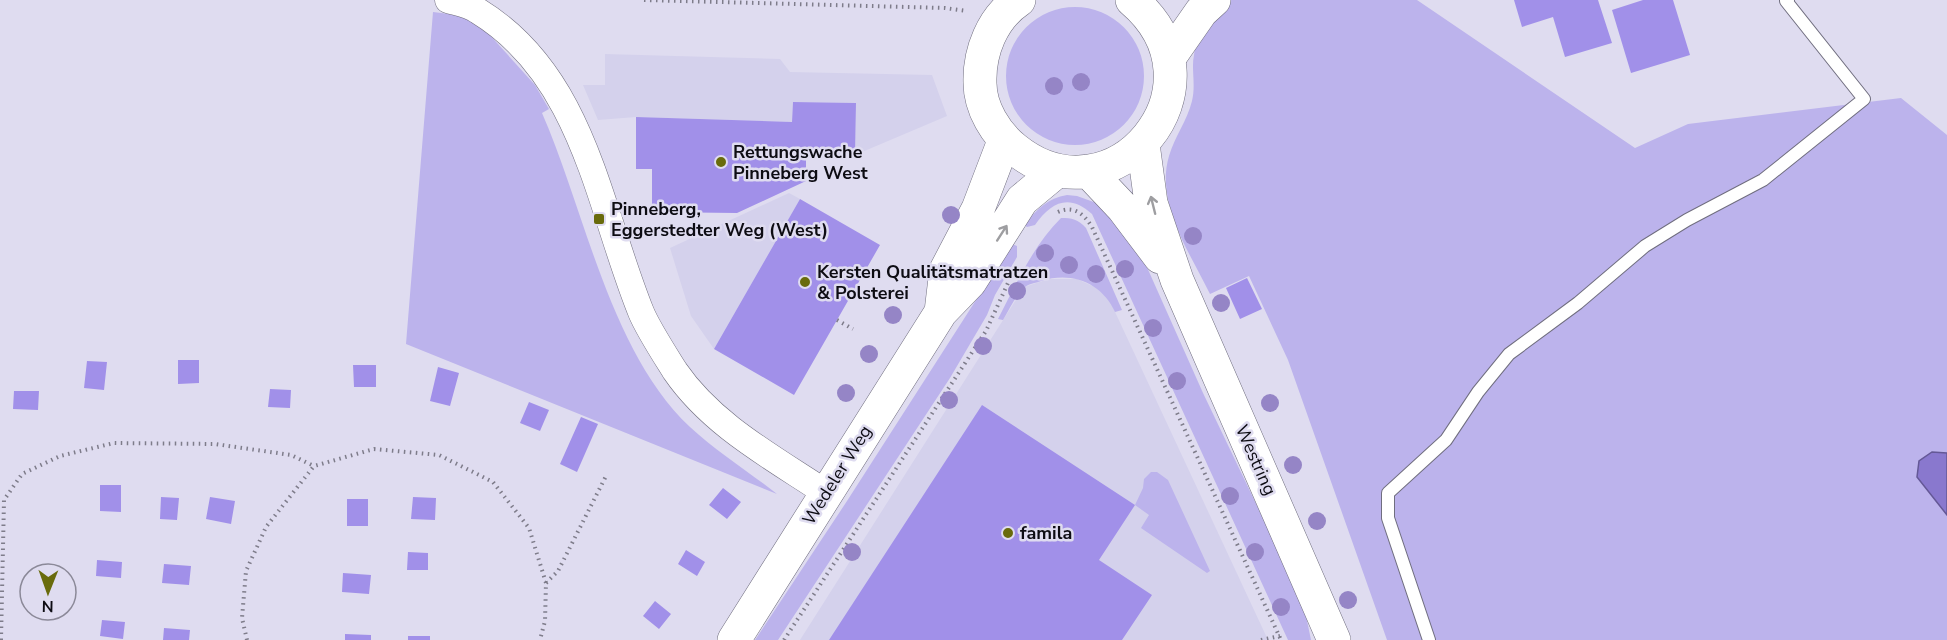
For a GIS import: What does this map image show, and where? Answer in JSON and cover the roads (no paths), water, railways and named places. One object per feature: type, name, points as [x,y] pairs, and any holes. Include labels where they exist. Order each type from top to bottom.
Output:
[{"type":"main road","points":[[1017,0],[995,24],[982,53],[980,84],[987,114],[1004,141],[1028,160],[1073,171],[1118,163],[1143,144],[1161,119],[1170,89],[1169,58],[1160,32],[1143,9],[1132,0]]},
{"type":"main road","points":[[1169,58],[1201,12],[1214,0]]},
{"type":"main road","name":"Wedeler Weg","points":[[941,312],[946,270],[978,208],[1004,141]]},
{"type":"main road","name":"Westring","points":[[1143,144],[1151,203],[1177,280],[1334,640]]},
{"type":"main road","name":"Wedeler Weg","points":[[734,640],[941,312],[970,282],[1022,200],[1073,171]]},
{"type":"main road","name":"Westring","points":[[1073,171],[1123,208],[1177,280]]},
{"type":"street","points":[[448,0],[476,9],[509,33],[546,75],[570,114],[602,195],[642,314],[676,371],[718,420],[826,493]]},
{"type":"lane","points":[[1429,640],[1388,518],[1388,493],[1446,440],[1478,392],[1509,354],[1578,303],[1645,246],[1687,220],[1763,180],[1864,99],[1786,2],[1788,0]]},
{"type":"place","name":"Rettungswache Pinneberg West","points":[[721,162]]},
{"type":"place","name":"Pinneberg, Eggerstedter Weg (West)","points":[[599,219]]},
{"type":"place","name":"Kersten Qualitätsmatratzen & Polsterei","points":[[805,282]]},
{"type":"place","name":"famila","points":[[1008,533]]}]
